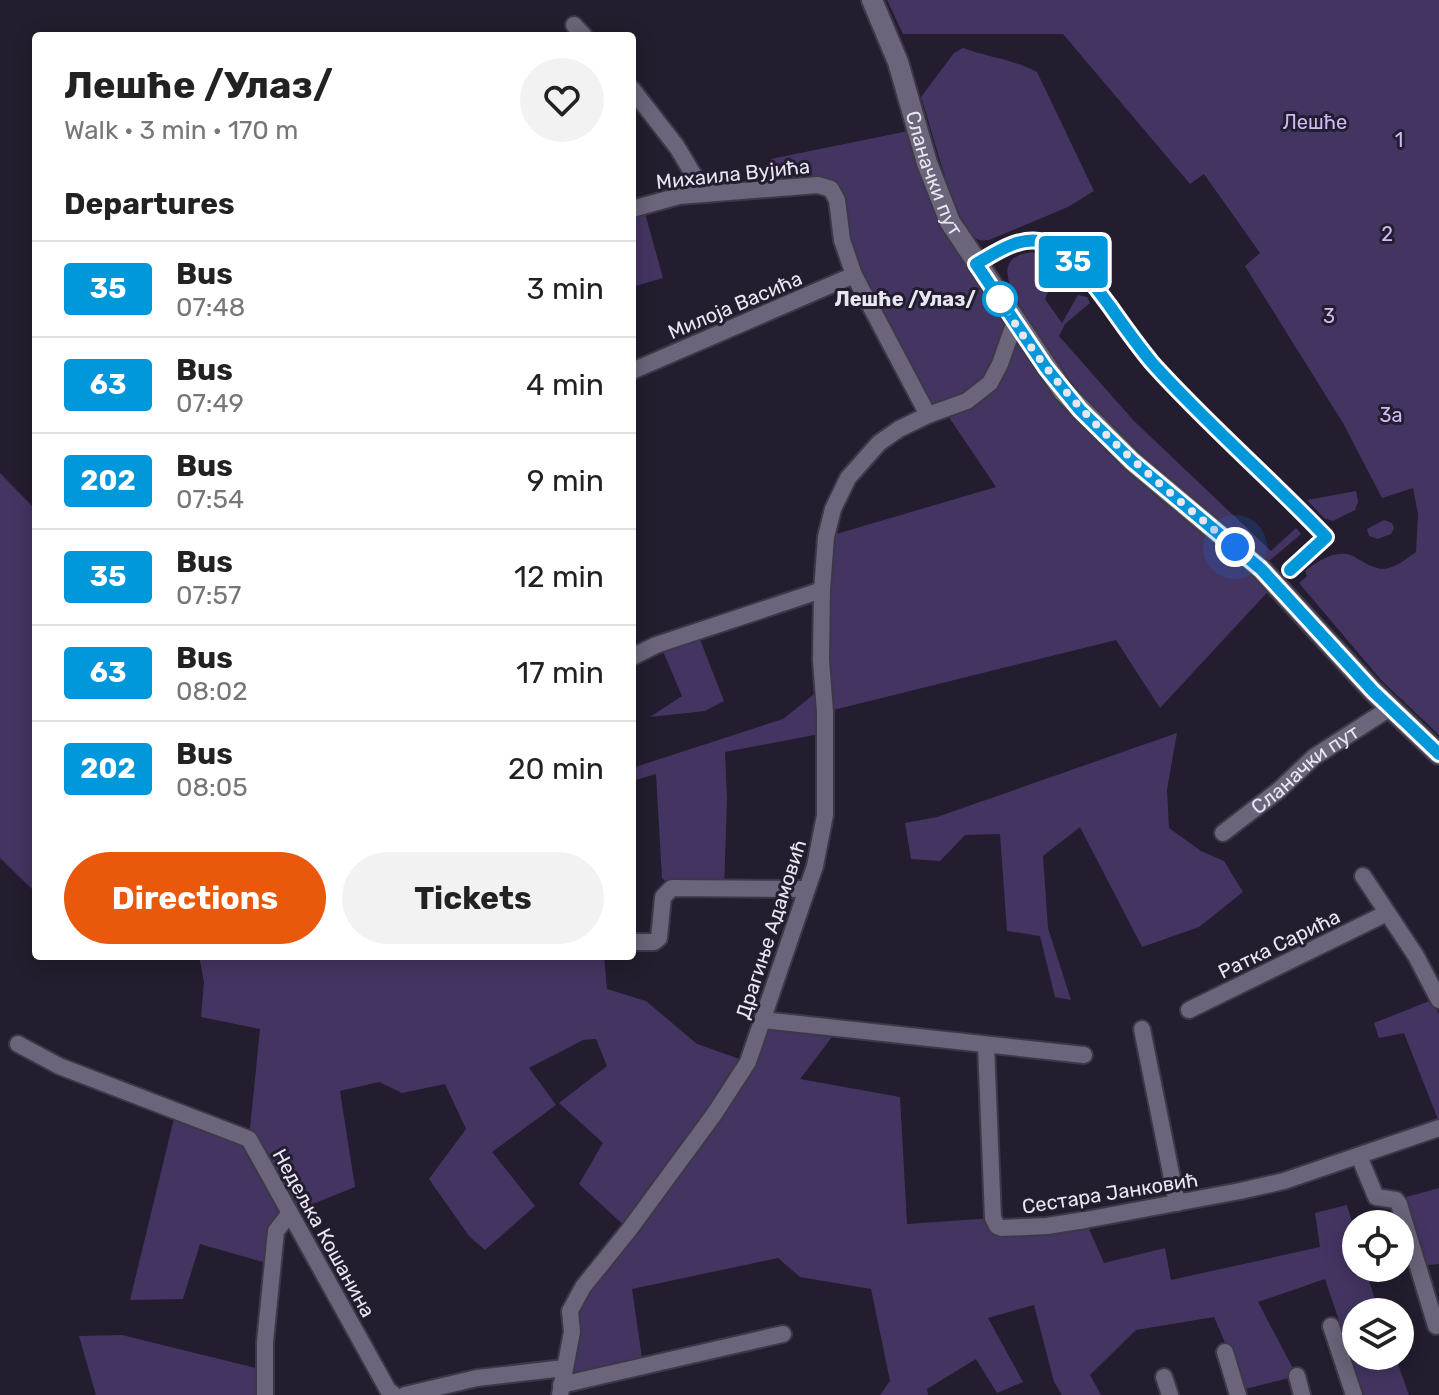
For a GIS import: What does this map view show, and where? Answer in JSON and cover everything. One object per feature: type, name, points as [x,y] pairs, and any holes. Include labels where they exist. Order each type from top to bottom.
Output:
[{"type":"street","name":"Сланачки пут","points":[[872,0],[898,62],[939,197],[965,247],[1063,391],[1098,429],[1159,484],[1261,569],[1390,708],[1439,754]]},
{"type":"street","points":[[636,94],[677,147],[705,194]]},
{"type":"street","name":"Михаила Вујића","points":[[636,208],[655,201],[705,194],[825,186],[837,200],[842,240],[854,275],[928,415]]},
{"type":"street","name":"Милоја Васића","points":[[636,369],[854,275]]},
{"type":"street","name":"Драгиње Адамовић","points":[[562,1383],[572,1332],[570,1311],[583,1287],[715,1113],[748,1062],[807,889],[825,815],[822,590],[829,524],[848,478],[879,443],[899,429],[967,401],[990,383],[1012,330],[1017,325]]},
{"type":"street","points":[[636,655],[656,645],[822,590]]},
{"type":"street","name":"Сланачки пут","points":[[1223,833],[1279,790],[1314,757],[1390,708]]},
{"type":"street","points":[[1363,876],[1416,956],[1439,1000]]},
{"type":"street","points":[[636,942],[654,942],[659,938],[663,897],[672,888],[807,889]]},
{"type":"street","name":"Ратка Сарића","points":[[1189,1010],[1387,913]]},
{"type":"street","points":[[763,1020],[1084,1055]]},
{"type":"street","points":[[1142,1029],[1177,1203]]},
{"type":"street","name":"Недељка Кошанина","points":[[18,1044],[59,1066],[249,1139],[388,1390],[394,1395]]},
{"type":"street","name":"Сестара Јанковић","points":[[986,1045],[993,1218],[997,1226],[1007,1229],[1047,1226],[1284,1181],[1439,1128]]},
{"type":"street","points":[[1359,1156],[1376,1197],[1391,1198],[1399,1204],[1436,1326]]},
{"type":"street","points":[[265,1395],[265,1342],[276,1231],[290,1213]]},
{"type":"street","points":[[1331,1326],[1354,1395]]},
{"type":"street","points":[[405,1395],[477,1378],[562,1383],[783,1334]]},
{"type":"street","points":[[1225,1352],[1238,1395]]},
{"type":"street","points":[[1297,1376],[1302,1395]]},
{"type":"street","points":[[1164,1377],[1170,1395]]},
{"type":"green space","name":"Лешће","points":[[887,0],[1439,0],[1439,735],[1382,681],[1299,583],[1307,576],[1305,571],[1337,554],[1351,555],[1369,565],[1386,569],[1416,552],[1418,514],[1413,488],[1382,498],[1343,423],[1245,266],[1260,253],[1204,174],[1190,184],[1063,34],[903,34]]},
{"type":"green space","points":[[963,48],[1037,72],[1094,191],[1068,207],[989,240],[980,240],[972,235],[950,190],[921,97],[954,53]]},
{"type":"green space","points":[[918,129],[939,197],[930,202],[945,234],[980,287],[974,292],[989,283],[1046,368],[1276,583],[1160,708],[1116,640],[825,712],[825,733],[725,752],[724,889],[672,888],[662,878],[656,774],[636,780],[636,767],[783,719],[823,687],[826,537],[996,487],[944,410],[928,415],[866,300],[833,182],[776,188],[771,159]]},
{"type":"green space","points":[[643,206],[663,278],[636,286],[636,208]]},
{"type":"green space","points":[[1033,252],[1049,261],[1050,276],[1054,278],[1045,299],[1062,323],[1078,295],[1087,297],[1090,303],[1065,324],[1059,336],[1134,421],[1271,551],[1296,528],[1301,534],[1269,561],[1151,464],[1106,422],[1060,366],[1011,288],[1007,271],[1009,264],[1021,254]]},
{"type":"green space","points":[[0,473],[32,506],[32,889],[0,858]]},
{"type":"green space","points":[[1356,491],[1358,502],[1355,510],[1333,521],[1324,518],[1307,500]]},
{"type":"green space","points":[[1384,520],[1392,523],[1394,528],[1391,534],[1378,539],[1369,536],[1367,529]]},
{"type":"green space","points":[[699,637],[724,701],[705,711],[650,717],[682,696],[662,649]]},
{"type":"green space","points":[[1177,733],[1167,790],[1169,828],[1201,851],[1224,861],[1243,892],[1199,927],[1142,947],[1080,827],[1043,856],[1048,928],[1071,1000],[1055,997],[1040,936],[1007,931],[1000,834],[965,835],[940,861],[911,859],[905,823],[937,817]]},
{"type":"green space","points":[[200,960],[604,960],[607,989],[646,1001],[697,1044],[748,1062],[763,1020],[838,1029],[800,1079],[900,1097],[907,1224],[993,1218],[994,1222],[1085,1220],[1104,1263],[1165,1248],[1171,1280],[1320,1247],[1315,1213],[1347,1205],[1348,1210],[1342,1210],[1342,1282],[1369,1282],[1375,1298],[1342,1298],[1342,1330],[1325,1279],[1258,1302],[1297,1376],[1245,1389],[1214,1317],[1136,1330],[1090,1375],[1101,1395],[1062,1395],[1054,1382],[1034,1305],[988,1318],[1023,1382],[997,1393],[976,1359],[927,1389],[928,1395],[880,1395],[890,1381],[871,1289],[800,1277],[778,1258],[632,1289],[643,1365],[561,1385],[570,1311],[629,1230],[579,1184],[603,1143],[559,1103],[607,1066],[596,1039],[583,1040],[529,1068],[556,1105],[492,1152],[535,1206],[485,1250],[469,1236],[429,1179],[466,1129],[445,1084],[402,1093],[379,1082],[340,1091],[355,1187],[290,1213],[273,1265],[200,1244],[183,1299],[130,1300],[177,1106],[249,1138],[260,1029],[201,1017],[204,982]]},
{"type":"green space","points":[[1432,1000],[1439,1014],[1439,1122],[1404,1033],[1379,1038],[1374,1023]]},
{"type":"green space","points":[[1439,1188],[1439,1264],[1418,1266],[1414,1253],[1414,1210],[1401,1210],[1399,1204],[1406,1197]]},
{"type":"green space","points":[[122,1335],[264,1370],[265,1395],[96,1395],[79,1336]]},
{"type":"green space","points":[[1356,1370],[1400,1370],[1409,1395],[1364,1395]]},
{"type":"bus line","name":"35","points":[[1290,570],[1326,537],[1212,426],[1154,364],[1078,267],[1059,249],[1038,240],[1017,243],[976,264],[1046,368],[1080,410],[1132,461],[1261,569],[1301,609],[1373,691],[1439,754]]},
{"type":"place","name":"Лешће /Улаз/","points":[[1000,299]]},
{"type":"route","points":[[1000,299],[1046,368],[1080,410],[1132,461],[1235,547]]},
{"type":"park label","name":"1","points":[[1399,140]]},
{"type":"park label","name":"2","points":[[1387,234]]},
{"type":"park label","name":"3","points":[[1329,316]]},
{"type":"park label","name":"3a","points":[[1391,415]]}]
